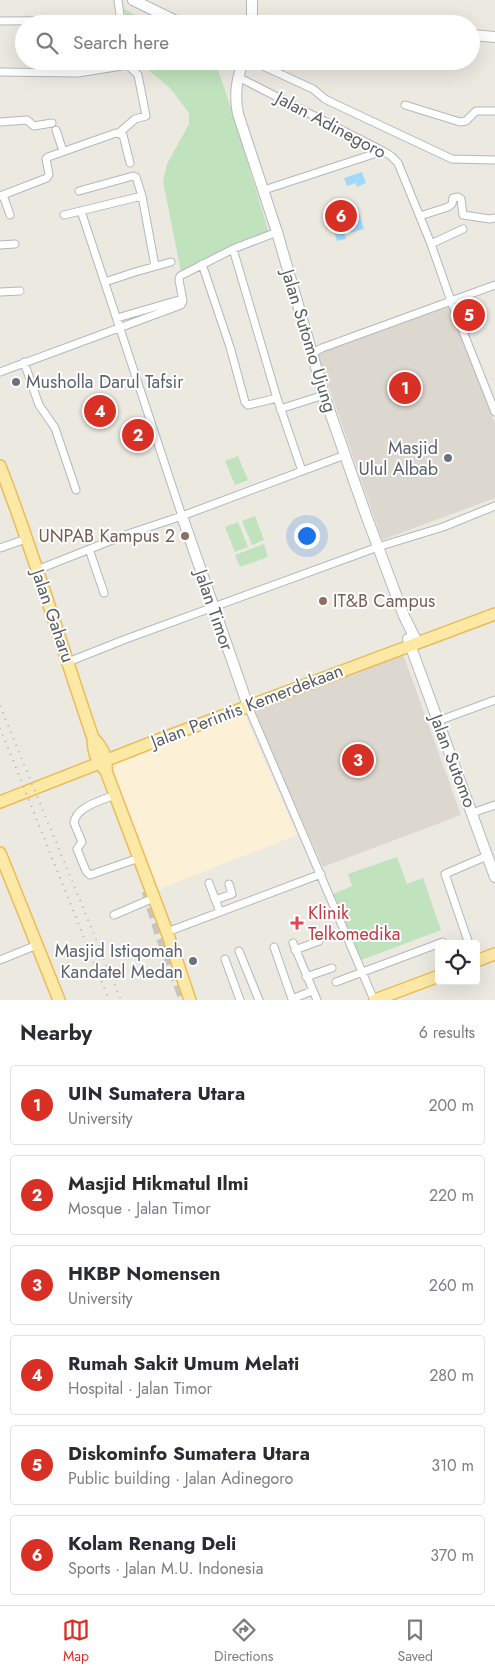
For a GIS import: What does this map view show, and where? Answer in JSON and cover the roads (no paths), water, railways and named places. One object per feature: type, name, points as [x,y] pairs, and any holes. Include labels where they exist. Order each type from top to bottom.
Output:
[{"type":"main road","points":[[133,0],[164,15]]},
{"type":"main road","points":[[252,0],[252,15]]},
{"type":"main road","points":[[480,36],[495,37]]},
{"type":"main road","name":"Jalan Sutomo Ujung","points":[[240,70],[236,100],[238,114],[277,232],[324,395],[413,643]]},
{"type":"main road","name":"Jalan Gaharu","points":[[0,466],[3,485],[37,570],[93,738],[93,747],[104,765],[167,932],[190,1000]]},
{"type":"main road","name":"Jalan Timor","points":[[182,516],[247,702]]},
{"type":"main road","name":"Jalan Perintis Kemerdekaan","points":[[0,802],[104,765],[247,702],[495,614]]},
{"type":"main road","name":"Jalan Sutomo","points":[[413,643],[438,722],[495,878]]},
{"type":"main road","points":[[0,854],[59,1000]]},
{"type":"main road","points":[[480,960],[495,954]]},
{"type":"main road","points":[[374,1000],[435,977]]},
{"type":"street","points":[[118,2],[120,15]]},
{"type":"street","points":[[0,20],[15,20]]},
{"type":"street","points":[[0,72],[78,73],[93,70]]},
{"type":"street","points":[[10,215],[2,195],[47,178],[49,174],[46,159],[48,156],[119,133],[135,119],[146,116],[138,75],[134,70]]},
{"type":"street","points":[[272,70],[313,89],[333,103],[452,158],[495,160]]},
{"type":"street","name":"Jalan Adinegoro","points":[[238,77],[383,150],[398,163],[495,412]]},
{"type":"street","points":[[405,105],[460,122],[466,121],[476,111],[495,111]]},
{"type":"street","points":[[0,122],[27,120],[34,126],[52,123]]},
{"type":"street","points":[[56,130],[63,151]]},
{"type":"street","points":[[119,133],[122,135],[130,163]]},
{"type":"street","points":[[264,190],[383,150]]},
{"type":"street","points":[[79,191],[135,176],[142,196],[155,266]]},
{"type":"street","points":[[64,215],[142,196]]},
{"type":"street","points":[[420,216],[448,207],[452,204],[454,198],[458,197],[461,199],[463,215],[495,218]]},
{"type":"street","name":"Jalan Timor","points":[[81,211],[182,516]]},
{"type":"street","points":[[431,244],[463,230]]},
{"type":"street","points":[[0,372],[181,305],[183,301],[180,276],[202,264],[277,232]]},
{"type":"street","points":[[0,245],[15,244]]},
{"type":"street","points":[[233,250],[280,409],[302,471]]},
{"type":"street","points":[[106,282],[171,262]]},
{"type":"street","points":[[202,264],[230,347],[245,402],[248,405],[277,398]]},
{"type":"street","points":[[312,353],[331,344],[495,285]]},
{"type":"street","points":[[0,292],[20,292]]},
{"type":"street","points":[[117,318],[179,300]]},
{"type":"street","points":[[24,362],[39,405],[55,428],[76,490]]},
{"type":"street","points":[[280,409],[324,395]]},
{"type":"street","points":[[37,570],[344,455]]},
{"type":"street","points":[[68,662],[378,547],[443,527],[495,506]]},
{"type":"street","points":[[0,548],[26,539]]},
{"type":"street","points":[[89,549],[104,594]]},
{"type":"street","points":[[438,722],[495,700]]},
{"type":"street","name":"Jalan Timor","points":[[247,702],[374,1000]]},
{"type":"street","points":[[114,795],[88,806],[77,814],[74,823],[82,842],[77,850],[86,872],[90,875],[139,858]]},
{"type":"street","points":[[472,813],[495,805]]},
{"type":"street","points":[[468,940],[445,874],[487,856]]},
{"type":"street","points":[[167,932],[321,874]]},
{"type":"street","points":[[209,884],[220,912]]},
{"type":"street","points":[[215,900],[232,894],[229,884]]},
{"type":"street","points":[[114,915],[149,900]]},
{"type":"street","points":[[317,1000],[294,946],[319,941]]},
{"type":"street","points":[[0,960],[37,945]]},
{"type":"street","points":[[336,982],[435,945]]},
{"type":"street","points":[[274,948],[290,999],[312,991]]},
{"type":"street","points":[[240,951],[259,1000]]},
{"type":"street","points":[[225,959],[240,1000]]},
{"type":"street","points":[[306,977],[332,968]]},
{"type":"water","points":[[362,172],[366,183],[357,187],[356,183],[347,186],[344,178]]},
{"type":"water","points":[[357,207],[364,229],[351,233],[348,222],[340,225],[337,214]]},
{"type":"water","points":[[343,228],[346,239],[337,241],[334,231]]},
{"type":"tunnel","points":[[147,891],[160,934],[183,996]]},
{"type":"railway","points":[[0,706],[121,1000]]},
{"type":"railway","points":[[0,728],[109,1000]]},
{"type":"place","name":"Kolam Renang Deli","points":[[341,216]]},
{"type":"place","name":"Diskominfo Sumatera Utara","points":[[469,315]]},
{"type":"place","name":"Musholla Darul Tafsir","points":[[16,382]]},
{"type":"place","name":"UIN Sumatera Utara","points":[[405,388]]},
{"type":"place","name":"Rumah Sakit Umum Melati","points":[[100,411]]},
{"type":"place","name":"Masjid Hikmatul Ilmi","points":[[138,435]]},
{"type":"place","name":"Masjid Ulul Albab","points":[[448,458]]},
{"type":"place","name":"UNPAB Kampus 2","points":[[185,536]]},
{"type":"place","name":"IT&B Campus","points":[[323,601]]},
{"type":"place","name":"HKBP Nomensen","points":[[358,760]]},
{"type":"place","name":"Klinik Telkomedika","points":[[297,923]]},
{"type":"place","name":"Masjid Istiqomah Kandatel Medan","points":[[193,961]]}]
